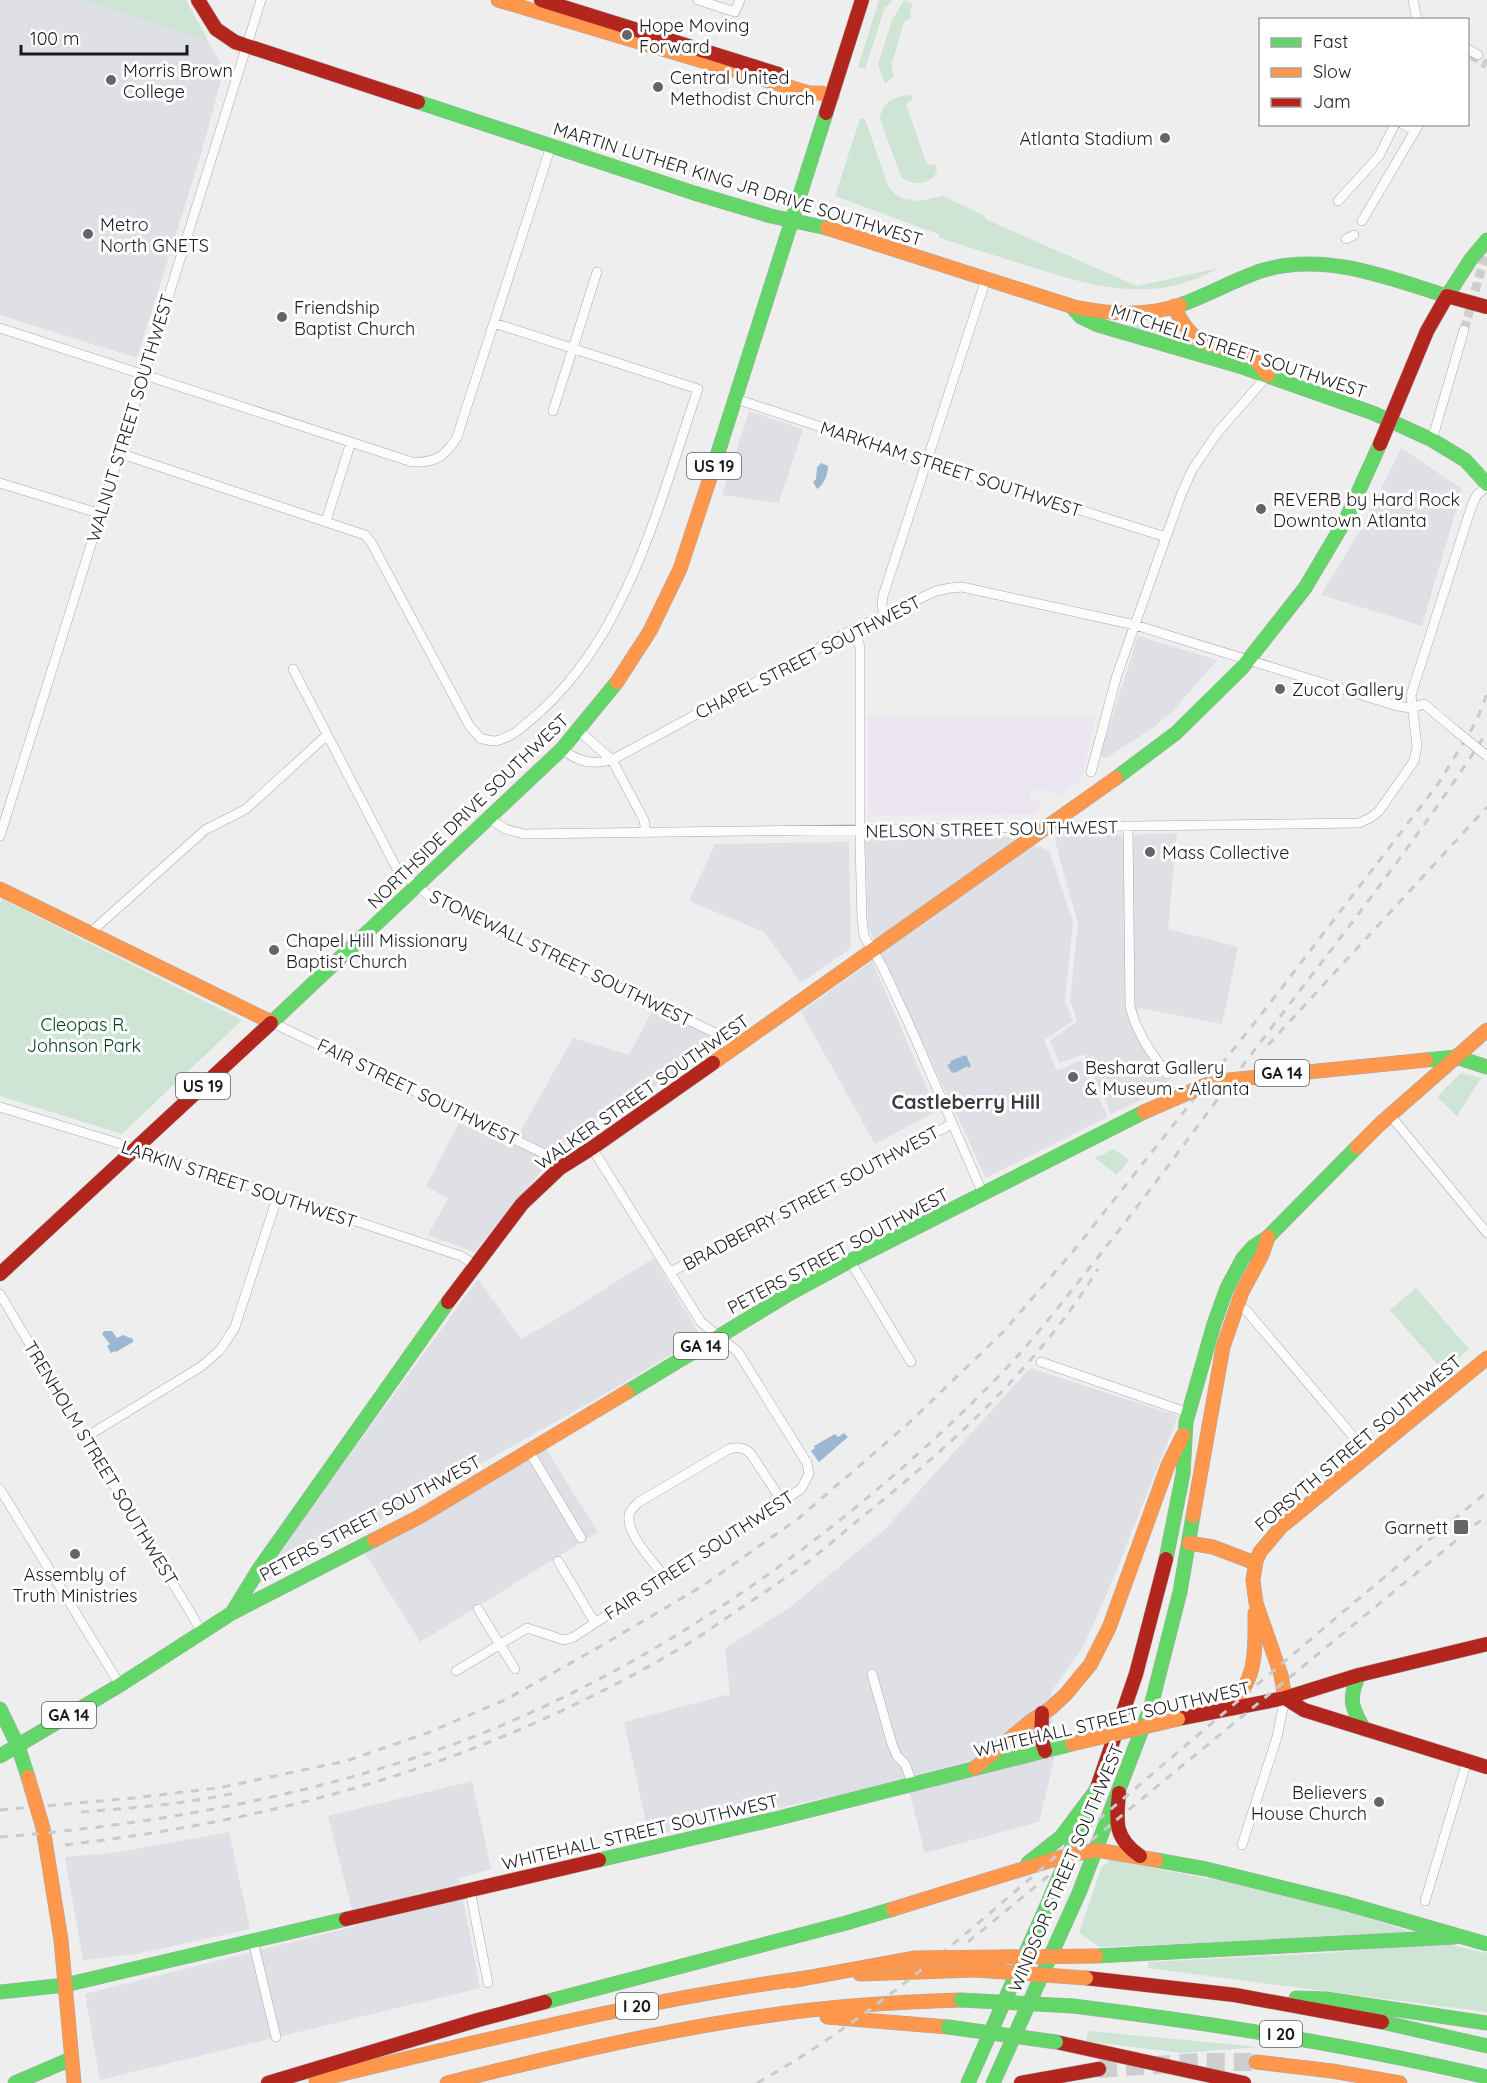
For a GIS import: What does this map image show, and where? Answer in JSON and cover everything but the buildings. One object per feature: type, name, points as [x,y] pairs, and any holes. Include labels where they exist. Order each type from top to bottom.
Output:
[{"type":"main road","name":"MARTIN LUTHER KING JR DRIVE SOUTHWEST","points":[[198,0],[214,29],[225,38],[246,46],[743,208],[813,224],[1072,307],[1134,314],[1174,306],[1267,270],[1308,264],[1327,264],[1372,272],[1487,307]]},
{"type":"main road","points":[[498,0],[809,93],[826,94]]},
{"type":"main road","points":[[541,0],[812,85],[826,94]]},
{"type":"main road","name":"US 19","points":[[792,220],[826,94],[862,0]]},
{"type":"main road","name":"NORTHSIDE DRIVE SOUTHWEST","points":[[0,1274],[136,1150],[562,749],[611,692],[650,631],[680,569],[792,220]]},
{"type":"main road","name":"WALKER STREET SOUTHWEST","points":[[232,1613],[259,1569],[476,1265],[522,1204],[560,1168],[592,1148],[1049,828],[1143,759],[1176,733],[1248,660],[1305,588],[1328,553],[1380,444],[1427,331],[1471,259],[1487,240]]},
{"type":"main road","points":[[1174,306],[1182,324],[1193,336],[1202,342],[1254,359],[1268,375]]},
{"type":"main road","name":"MITCHELL STREET SOUTHWEST","points":[[1072,307],[1081,317],[1098,325],[1268,375],[1373,413],[1432,440],[1465,460],[1487,485]]},
{"type":"main road","points":[[0,889],[271,1023]]},
{"type":"main road","points":[[973,1770],[1066,1694],[1090,1665],[1109,1628],[1168,1465],[1185,1430],[1222,1301],[1252,1248],[1268,1236],[1390,1115],[1487,1030]]},
{"type":"main road","points":[[1456,1057],[1487,1066]]},
{"type":"main road","name":"PETERS STREET SOUTHWEST","points":[[0,1756],[120,1685],[232,1613],[419,1517],[789,1294],[1144,1112],[1206,1085],[1229,1080],[1456,1057]]},
{"type":"main road","name":"WINDSOR STREET SOUTHWEST","points":[[993,2083],[1097,1850],[1151,1706],[1175,1615],[1217,1374],[1236,1306],[1262,1254],[1268,1236]]},
{"type":"main road","points":[[1222,1301],[1236,1306]]},
{"type":"main road","name":"FORSYTH STREET SOUTHWEST","points":[[1255,1563],[1262,1547],[1271,1537],[1368,1454],[1487,1358]]},
{"type":"main road","name":"WINDSOR STREET SOUTHWEST","points":[[968,2083],[1094,1793],[1126,1705],[1160,1586],[1184,1464],[1185,1430]]},
{"type":"main road","points":[[1189,1543],[1213,1547],[1255,1563],[1253,1580],[1256,1603],[1254,1664],[1251,1677],[1238,1700],[1226,1709]]},
{"type":"main road","points":[[1256,1603],[1281,1675],[1286,1698],[1304,1710],[1487,1767]]},
{"type":"main road","name":"WHITEHALL STREET SOUTHWEST","points":[[0,1992],[65,1985],[913,1785],[1178,1719],[1286,1698],[1359,1675],[1487,1644]]},
{"type":"main road","points":[[1359,1675],[1350,1692],[1351,1708],[1364,1729]]},
{"type":"main road","points":[[0,1709],[18,1746],[44,1828],[61,1940],[74,2083]]},
{"type":"main road","points":[[1042,1713],[1041,1738],[1045,1751]]},
{"type":"main road","points":[[1012,1872],[1035,1858],[1061,1837],[1094,1793]]},
{"type":"main road","points":[[1119,1793],[1116,1816],[1119,1836],[1130,1850],[1141,1857]]},
{"type":"main road","points":[[268,2083],[478,2020],[846,1923],[1068,1855],[1097,1850],[1206,1869],[1344,1903],[1487,1944]]},
{"type":"main road","points":[[790,1981],[915,1958],[1096,1956],[1487,1935]]},
{"type":"main road","name":"I 20","points":[[305,2083],[645,2004],[725,1989],[878,1973],[975,1970],[1086,1978],[1235,1995],[1406,2027],[1487,2046]]},
{"type":"main road","points":[[1235,1995],[1326,1999],[1487,2024]]},
{"type":"main road","name":"I 20","points":[[447,2083],[627,2041],[786,2013],[884,2002],[961,2000],[1073,2006],[1194,2020],[1375,2051],[1487,2077]]},
{"type":"main road","points":[[786,2013],[948,2027],[1056,2042],[1244,2083]]},
{"type":"main road","points":[[15,2083],[71,2059]]},
{"type":"main road","points":[[1256,2062],[1332,2071],[1400,2083]]},
{"type":"main road","points":[[1021,2083],[1099,2069]]},
{"type":"street","name":"WALNUT STREET SOUTHWEST","points":[[0,836],[261,0]]},
{"type":"street","points":[[698,0],[735,12],[740,0]]},
{"type":"street","points":[[1413,0],[1417,18]]},
{"type":"street","points":[[1469,50],[1478,55]]},
{"type":"street","points":[[1338,201],[1379,156],[1394,126]]},
{"type":"street","points":[[1362,221],[1417,128]]},
{"type":"street","points":[[0,328],[412,462],[432,460],[449,450],[457,437],[551,146]]},
{"type":"street","points":[[553,411],[597,272]]},
{"type":"street","points":[[884,614],[883,596],[986,279]]},
{"type":"street","points":[[119,453],[364,535],[371,542],[469,725],[482,739],[495,741],[521,729],[554,699],[584,664],[608,626],[644,547],[698,389],[494,323]]},
{"type":"street","points":[[1432,440],[1464,330]]},
{"type":"street","points":[[1091,772],[1117,675],[1192,470],[1218,432],[1268,375]]},
{"type":"street","name":"MARKHAM STREET SOUTHWEST","points":[[736,399],[1166,537]]},
{"type":"street","points":[[326,521],[351,442]]},
{"type":"street","points":[[0,483],[100,514]]},
{"type":"street","name":"NELSON STREET SOUTHWEST","points":[[489,818],[505,829],[524,834],[1359,823],[1379,811],[1414,760],[1417,746],[1411,695],[1472,505],[1487,485]]},
{"type":"street","name":"CHAPEL STREET SOUTHWEST","points":[[562,749],[571,756],[592,764],[612,760],[854,628],[942,589],[962,587],[1135,625],[1369,698],[1411,708],[1424,704],[1487,756]]},
{"type":"street","points":[[854,628],[860,647],[860,831],[864,936],[882,966],[983,1194]]},
{"type":"street","name":"STONEWALL STREET SOUTHWEST","points":[[293,669],[397,869],[433,899],[722,1036],[733,1049]]},
{"type":"street","points":[[579,731],[612,760],[644,820],[646,833]]},
{"type":"street","points":[[91,932],[205,830],[246,809],[327,735]]},
{"type":"street","points":[[1128,826],[1130,1006],[1143,1040],[1167,1074]]},
{"type":"street","name":"FAIR STREET SOUTHWEST","points":[[271,1023],[547,1155],[560,1168]]},
{"type":"street","name":"LARKIN STREET SOUTHWEST","points":[[0,1107],[278,1195],[461,1256],[476,1265]]},
{"type":"street","points":[[1390,1115],[1487,1233]]},
{"type":"street","name":"BRADBERRY STREET SOUTHWEST","points":[[671,1272],[794,1205],[952,1124]]},
{"type":"street","name":"FAIR STREET SOUTHWEST","points":[[456,1671],[527,1628],[568,1640],[782,1501],[805,1484],[809,1474],[807,1463],[738,1352],[701,1322],[592,1148]]},
{"type":"street","points":[[86,1437],[202,1366],[220,1350],[235,1327],[278,1195]]},
{"type":"street","points":[[850,1261],[911,1362]]},
{"type":"street","name":"TRENHOLM STREET SOUTHWEST","points":[[0,1294],[202,1632]]},
{"type":"street","points":[[1236,1306],[1246,1310],[1258,1323],[1368,1454]]},
{"type":"street","points":[[1041,1362],[1189,1413]]},
{"type":"street","points":[[665,1577],[631,1531],[628,1518],[639,1502],[729,1449],[738,1447],[751,1454],[782,1501]]},
{"type":"street","points":[[529,1451],[581,1538]]},
{"type":"street","points":[[0,1489],[120,1685]]},
{"type":"street","points":[[558,1561],[595,1623]]},
{"type":"street","points":[[478,1609],[515,1669]]},
{"type":"street","points":[[872,1674],[892,1744],[897,1756],[905,1764],[913,1785]]},
{"type":"street","points":[[1242,1845],[1277,1737],[1286,1698]]},
{"type":"street","points":[[1425,1901],[1467,1761]]},
{"type":"street","points":[[470,1890],[488,1983]]},
{"type":"street","points":[[253,1941],[276,2037]]},
{"type":"shaded area","points":[[0,0],[185,0],[224,69],[201,154],[137,358],[0,315]]},
{"type":"shaded area","points":[[749,411],[803,429],[779,503],[722,495]]},
{"type":"shaded area","points":[[1401,448],[1462,489],[1422,626],[1321,595],[1361,529]]},
{"type":"shaded area","points":[[1138,636],[1217,660],[1173,711],[1154,727],[1105,759],[1100,755]]},
{"type":"shaded area","points":[[868,716],[1095,717],[1082,779],[1060,795],[1041,789],[1030,791],[1030,799],[1040,802],[1042,807],[1031,814],[868,815]]},
{"type":"shaded area","points":[[1055,833],[1124,835],[1177,833],[1168,929],[1238,947],[1222,1024],[1138,1008],[1138,1039],[1171,1085],[1111,1114],[1084,1054],[1059,1063],[1050,1041],[1077,1021],[1070,1000],[1078,924],[1056,845]]},
{"type":"shaded area","points":[[1003,836],[1049,850],[1073,922],[1065,1001],[1073,1021],[1044,1040],[1057,1071],[1081,1060],[1108,1117],[986,1178],[868,926],[865,838]]},
{"type":"shaded area","points":[[849,842],[851,948],[801,983],[764,932],[689,901],[715,844]]},
{"type":"shaded area","points":[[872,961],[937,1111],[875,1144],[801,1012]]},
{"type":"shaded area","points":[[654,1007],[719,1040],[716,1046],[639,1097],[566,1141],[474,1252],[428,1235],[448,1199],[426,1186],[459,1123],[511,1148],[573,1038],[629,1055]]},
{"type":"shaded area","points":[[654,1258],[701,1337],[598,1398],[281,1576],[255,1585],[478,1279],[521,1339]]},
{"type":"shaded area","points":[[1030,1368],[1178,1416],[1111,1584],[1083,1647],[1051,1692],[1053,1722],[1049,1743],[903,1781],[649,1836],[624,1722],[730,1694],[725,1648],[789,1608],[884,1530]]},
{"type":"shaded area","points":[[544,1446],[598,1532],[420,1642],[365,1553]]},
{"type":"shaded area","points":[[1055,1756],[1039,1822],[925,1853],[909,1790]]},
{"type":"shaded area","points":[[472,1781],[491,1869],[459,1878],[480,1988],[100,2080],[85,1994],[356,1926],[328,1816]]},
{"type":"shaded area","points":[[229,1832],[250,1929],[137,1954],[83,1960],[65,1857],[113,1853]]},
{"type":"green space","points":[[81,0],[186,0],[208,41]]},
{"type":"green space","points":[[879,0],[892,0],[885,7],[865,69],[858,67]]},
{"type":"green space","points":[[904,0],[913,4],[910,10],[911,18],[904,21],[892,64],[893,77],[885,84],[878,64],[892,20]]},
{"type":"green space","points":[[907,95],[913,99],[906,104],[926,162],[928,165],[936,164],[937,170],[934,177],[922,183],[909,182],[901,177],[880,119],[883,108],[889,102]]},
{"type":"green space","points":[[860,119],[865,119],[888,186],[904,199],[919,201],[943,196],[985,216],[985,219],[1137,286],[1219,268],[1195,279],[1171,286],[1123,289],[1100,286],[1052,274],[940,238],[938,234],[835,196]]},
{"type":"green space","points":[[1167,320],[1186,339],[1185,341],[1123,326]]},
{"type":"green space","name":"Cleopas R. Johnson Park","points":[[2,899],[242,1020],[122,1134],[0,1096],[0,904]]},
{"type":"green space","points":[[1461,1073],[1481,1078],[1457,1116],[1437,1097]]},
{"type":"green space","points":[[1114,1149],[1129,1160],[1117,1175],[1095,1158]]},
{"type":"green space","points":[[1416,1288],[1469,1349],[1443,1371],[1390,1310]]},
{"type":"green space","points":[[1108,1859],[1204,1878],[1247,1883],[1314,1901],[1418,1934],[1100,1947],[1079,1933],[1102,1866],[1108,1863]]},
{"type":"green space","points":[[1442,1943],[1487,1953],[1487,2012],[1147,1968],[1149,1962],[1327,1953]]},
{"type":"green space","points":[[1088,2031],[1260,2047],[1181,2053],[1086,2041]]},
{"type":"water","points":[[821,463],[828,466],[828,469],[824,482],[817,489],[813,482],[816,479],[817,467]]},
{"type":"water","points":[[966,1055],[971,1066],[952,1073],[947,1065],[951,1063],[950,1061]]},
{"type":"water","points":[[104,1331],[112,1331],[117,1338],[123,1335],[133,1339],[133,1342],[111,1353],[107,1346],[110,1344],[102,1334]]},
{"type":"water","points":[[844,1433],[848,1437],[819,1462],[811,1451],[815,1448],[814,1446],[835,1434],[838,1437]]},
{"type":"tunnel","points":[[1471,55],[1487,65]]},
{"type":"tunnel","points":[[1464,330],[1487,249]]},
{"type":"tunnel","points":[[1099,2069],[1198,2062],[1256,2062]]},
{"type":"railway","points":[[0,1810],[218,1788],[346,1761],[427,1733],[507,1699],[599,1647],[704,1585],[799,1518],[909,1423],[1004,1331],[1075,1249],[1267,1007],[1438,784],[1476,722],[1487,694]]},
{"type":"railway","points":[[0,1837],[118,1825],[236,1805],[353,1777],[465,1740],[539,1709],[611,1673],[683,1631],[752,1586],[818,1537],[943,1431],[1000,1375],[1034,1337],[1125,1223],[1364,907],[1458,777],[1487,732]]},
{"type":"railway","points":[[1268,1045],[1487,807]]},
{"type":"railway","points":[[65,1845],[147,1834],[228,1819],[308,1801],[385,1779],[462,1753],[537,1722],[611,1687],[704,1634],[801,1567],[904,1483],[966,1428],[1023,1368],[1050,1336],[1098,1269]]},
{"type":"railway","points":[[757,2083],[804,2055],[849,2024],[936,1958],[1487,1492]]},
{"type":"railway","points":[[968,1942],[1487,1515]]},
{"type":"railway","points":[[81,1812],[178,1803],[235,1793]]},
{"type":"traffic: fast","points":[[418,102],[694,193],[771,216],[827,228]]},
{"type":"traffic: fast","points":[[710,478],[826,113]]},
{"type":"traffic: fast","points":[[1180,305],[1264,270],[1287,265],[1311,264],[1380,275],[1447,296],[1471,259],[1487,240]]},
{"type":"traffic: fast","points":[[1072,307],[1081,317],[1098,325],[1239,366],[1373,413],[1432,440],[1465,460],[1487,484]]},
{"type":"traffic: fast","points":[[1116,778],[1176,733],[1242,668],[1305,588],[1346,519],[1380,444]]},
{"type":"traffic: fast","points":[[271,1023],[562,749],[617,682]]},
{"type":"traffic: fast","points":[[1426,1060],[1456,1057],[1487,1067]]},
{"type":"traffic: fast","points":[[627,1392],[789,1294],[1144,1112]]},
{"type":"traffic: fast","points":[[1166,1559],[1183,1474],[1186,1422],[1214,1324],[1227,1288],[1243,1258],[1253,1247],[1268,1237],[1357,1147]]},
{"type":"traffic: fast","points":[[232,1613],[259,1569],[448,1302]]},
{"type":"traffic: fast","points":[[993,2083],[1079,1893],[1151,1706],[1180,1592],[1193,1516]]},
{"type":"traffic: fast","points":[[0,1756],[120,1685],[232,1613],[374,1540]]},
{"type":"traffic: fast","points":[[1359,1675],[1353,1690],[1352,1703],[1364,1729]]},
{"type":"traffic: fast","points":[[0,1709],[18,1746],[28,1777]]},
{"type":"traffic: fast","points":[[599,1860],[779,1818],[1072,1744]]},
{"type":"traffic: fast","points":[[968,2083],[1098,1785]]},
{"type":"traffic: fast","points":[[1028,1863],[1061,1837],[1094,1793]]},
{"type":"traffic: fast","points":[[1156,1860],[1206,1869],[1344,1903]]},
{"type":"traffic: fast","points":[[1344,1903],[1487,1944]]},
{"type":"traffic: fast","points":[[545,2002],[893,1909]]},
{"type":"traffic: fast","points":[[0,1992],[65,1985],[346,1919]]},
{"type":"traffic: fast","points":[[1096,1956],[1455,1937]]},
{"type":"traffic: fast","points":[[1296,1998],[1326,1999],[1487,2023]]},
{"type":"traffic: fast","points":[[961,2000],[1073,2006]]},
{"type":"traffic: fast","points":[[1073,2006],[1281,2036],[1487,2077]]},
{"type":"traffic: fast","points":[[1382,2022],[1487,2046]]},
{"type":"traffic: fast","points":[[948,2027],[1056,2042]]},
{"type":"traffic: fast","points":[[15,2083],[71,2059]]},
{"type":"traffic: slow","points":[[498,0],[809,93],[832,96]]},
{"type":"traffic: slow","points":[[827,228],[1074,307],[1140,313],[1180,305]]},
{"type":"traffic: slow","points":[[1174,306],[1182,321],[1198,339],[1252,358],[1268,375]]},
{"type":"traffic: slow","points":[[617,682],[650,631],[680,569],[710,478]]},
{"type":"traffic: slow","points":[[713,1063],[1116,778]]},
{"type":"traffic: slow","points":[[0,889],[271,1022]]},
{"type":"traffic: slow","points":[[1357,1147],[1487,1030]]},
{"type":"traffic: slow","points":[[1144,1112],[1206,1085],[1229,1080],[1426,1060]]},
{"type":"traffic: slow","points":[[1193,1516],[1223,1347],[1242,1292],[1262,1255],[1268,1237]]},
{"type":"traffic: slow","points":[[1285,1698],[1281,1675],[1256,1603],[1253,1580],[1260,1552],[1281,1527],[1487,1358]]},
{"type":"traffic: slow","points":[[374,1540],[419,1517],[627,1392]]},
{"type":"traffic: slow","points":[[975,1768],[1031,1721],[1051,1708],[1090,1665],[1109,1628],[1168,1465],[1183,1435]]},
{"type":"traffic: slow","points":[[1189,1543],[1213,1547],[1255,1563]]},
{"type":"traffic: slow","points":[[1227,1708],[1244,1687],[1253,1665],[1255,1613]]},
{"type":"traffic: slow","points":[[1072,1744],[1178,1719]]},
{"type":"traffic: slow","points":[[28,1777],[43,1828]]},
{"type":"traffic: slow","points":[[43,1828],[61,1940],[74,2083]]},
{"type":"traffic: slow","points":[[893,1909],[1068,1855],[1097,1850],[1156,1860]]},
{"type":"traffic: slow","points":[[790,1981],[915,1958],[1096,1956]]},
{"type":"traffic: slow","points":[[860,1974],[975,1970]]},
{"type":"traffic: slow","points":[[975,1970],[1086,1978]]},
{"type":"traffic: slow","points":[[316,2080],[621,2010],[806,1978]]},
{"type":"traffic: slow","points":[[447,2083],[605,2045],[725,2022],[838,2007],[961,2000]]},
{"type":"traffic: slow","points":[[827,2017],[948,2027]]},
{"type":"traffic: slow","points":[[1256,2062],[1332,2071],[1400,2083]]},
{"type":"traffic: jam","points":[[198,0],[216,29],[235,42],[418,102]]},
{"type":"traffic: jam","points":[[541,0],[778,74]]},
{"type":"traffic: jam","points":[[826,113],[862,0]]},
{"type":"traffic: jam","points":[[1380,444],[1427,331],[1447,296],[1487,307]]},
{"type":"traffic: jam","points":[[0,1274],[271,1023]]},
{"type":"traffic: jam","points":[[448,1302],[522,1204],[560,1168],[713,1063]]},
{"type":"traffic: jam","points":[[1098,1785],[1136,1674],[1166,1559]]},
{"type":"traffic: jam","points":[[1178,1719],[1285,1698],[1359,1675],[1487,1644]]},
{"type":"traffic: jam","points":[[1285,1698],[1304,1710],[1487,1767]]},
{"type":"traffic: jam","points":[[1042,1713],[1041,1738],[1045,1751]]},
{"type":"traffic: jam","points":[[1119,1793],[1117,1821],[1121,1836],[1125,1843],[1140,1856]]},
{"type":"traffic: jam","points":[[346,1919],[599,1860]]},
{"type":"traffic: jam","points":[[1086,1978],[1235,1995],[1382,2022]]},
{"type":"traffic: jam","points":[[268,2083],[545,2002]]},
{"type":"traffic: jam","points":[[1056,2042],[1244,2083]]},
{"type":"traffic: jam","points":[[1021,2083],[1099,2069]]},
{"type":"place","name":"Hope Moving Forward","points":[[627,35]]},
{"type":"place","name":"Morris Brown College","points":[[111,80]]},
{"type":"place","name":"Central United Methodist Church","points":[[658,87]]},
{"type":"place","name":"Atlanta Stadium","points":[[1165,138]]},
{"type":"place","name":"Metro North GNETS","points":[[88,234]]},
{"type":"place","name":"Friendship Baptist Church","points":[[282,317]]},
{"type":"place","name":"REVERB by Hard Rock Downtown Atlanta","points":[[1261,509]]},
{"type":"place","name":"Zucot Gallery","points":[[1280,689]]},
{"type":"place","name":"Mass Collective","points":[[1150,852]]},
{"type":"place","name":"Chapel Hill Missionary Baptist Church","points":[[274,950]]},
{"type":"place","name":"Besharat Gallery & Museum - Atlanta","points":[[1073,1077]]},
{"type":"place","name":"Garnett","points":[[1461,1527]]},
{"type":"place","name":"Assembly of Truth Ministries","points":[[75,1554]]},
{"type":"place","name":"Believers House Church","points":[[1379,1802]]},
{"type":"district","name":"Castleberry Hill","points":[[966,1101]]}]
